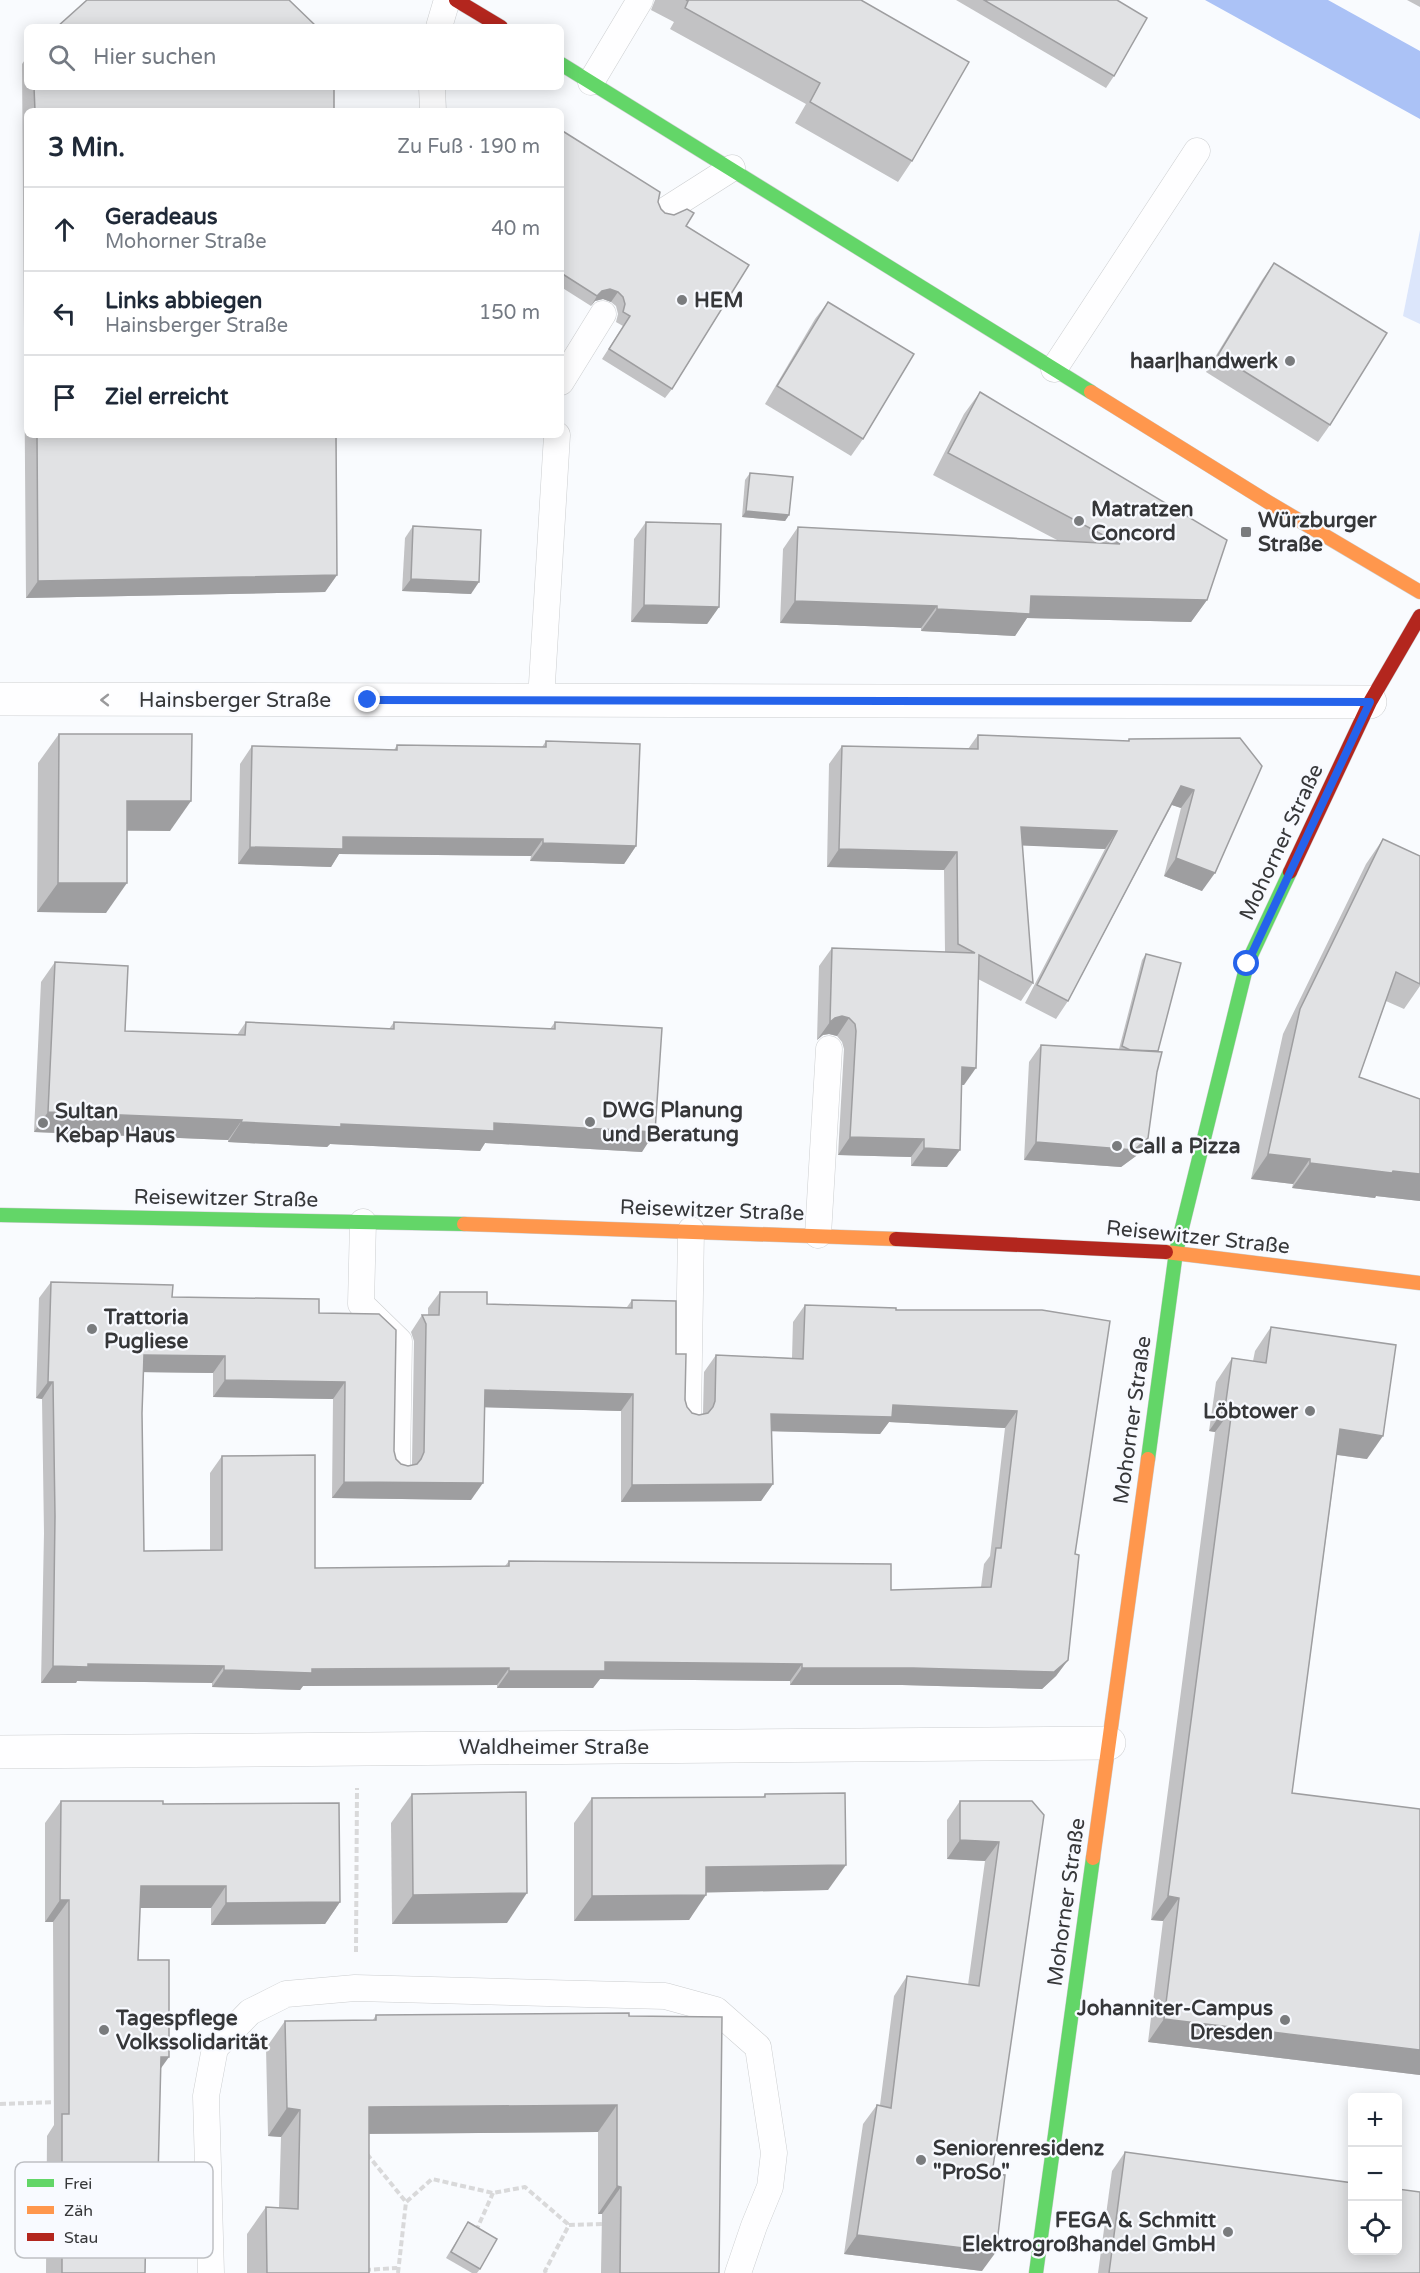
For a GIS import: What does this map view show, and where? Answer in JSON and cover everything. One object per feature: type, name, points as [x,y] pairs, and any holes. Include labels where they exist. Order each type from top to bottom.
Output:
[{"type":"street","points":[[456,0],[496,24]]},
{"type":"street","points":[[564,66],[1278,508],[1420,592]]},
{"type":"street","name":"Mohorner Straße","points":[[1036,2273],[1176,1252],[1247,964],[1370,702],[1420,616]]},
{"type":"street","name":"Hainsberger Straße","points":[[0,699],[1370,702]]},
{"type":"street","name":"Reisewitzer Straße","points":[[0,1215],[818,1234],[1176,1252],[1420,1283]]},
{"type":"street","name":"Waldheimer Straße","points":[[0,1752],[1109,1743]]},
{"type":"lane","points":[[440,24],[447,0]]},
{"type":"lane","points":[[591,82],[640,0]]},
{"type":"lane","points":[[432,90],[433,108]]},
{"type":"lane","points":[[1054,369],[1197,151]]},
{"type":"lane","points":[[666,210],[732,168]]},
{"type":"lane","points":[[564,377],[603,314]]},
{"type":"lane","points":[[542,700],[557,438]]},
{"type":"lane","points":[[818,1234],[829,1050]]},
{"type":"lane","points":[[363,1222],[362,1304],[399,1341],[397,1468]]},
{"type":"lane","points":[[688,1418],[691,1230]]},
{"type":"lane","points":[[208,2162],[206,2096],[215,2049],[250,2012],[286,1994],[355,1988],[665,1996],[716,2010],[758,2047],[774,2153],[770,2187],[738,2273]]},
{"type":"lane","points":[[211,2258],[211,2273]]},
{"type":"path","points":[[355,1988],[356,1749]]},
{"type":"path","points":[[0,2104],[67,2102]]},
{"type":"path","points":[[365,2151],[406,2202]]},
{"type":"path","points":[[362,2270],[397,2270],[406,2202],[432,2179],[493,2193],[525,2187],[569,2225],[610,2224]]},
{"type":"path","points":[[475,2235],[493,2193]]},
{"type":"path","points":[[546,2273],[544,2271],[569,2225]]},
{"type":"shaded area","points":[[1420,230],[1420,324],[1403,316]]},
{"type":"water","points":[[1205,0],[1328,0],[1420,51],[1420,119]]},
{"type":"building","points":[[87,0],[289,0],[314,24],[60,24]]},
{"type":"building","points":[[686,0],[861,0],[969,62],[912,161],[810,102],[820,83],[685,8],[688,1]]},
{"type":"building","points":[[984,0],[1117,0],[1147,18],[1114,76]]},
{"type":"building","points":[[34,90],[334,90],[334,108],[35,108]]},
{"type":"building","points":[[564,132],[660,192],[658,202],[665,213],[674,215],[687,209],[694,213],[686,226],[749,265],[672,389],[609,349],[630,316],[623,312],[625,304],[618,292],[610,289],[602,291],[597,296],[564,275]]},
{"type":"building","name":"haar|handwerk","points":[[1274,263],[1387,333],[1330,425],[1218,355]]},
{"type":"building","points":[[828,302],[914,354],[863,439],[777,386]]},
{"type":"building","points":[[980,392],[1227,540],[1207,600],[1031,596],[1030,614],[937,609],[937,606],[795,601],[798,527],[1120,544],[948,453]]},
{"type":"building","points":[[37,438],[336,438],[337,575],[38,581]]},
{"type":"building","points":[[750,473],[793,477],[789,515],[746,511]]},
{"type":"building","points":[[646,522],[721,524],[719,607],[644,605]]},
{"type":"building","points":[[413,526],[481,530],[479,582],[411,579]]},
{"type":"building","points":[[59,734],[192,734],[191,801],[127,801],[127,883],[58,883]]},
{"type":"building","points":[[978,735],[1129,741],[1129,739],[1240,738],[1262,766],[1215,873],[1176,858],[1194,790],[1181,786],[1068,1001],[1037,985],[1117,831],[1021,827],[1033,983],[979,955],[976,1068],[962,1067],[960,1150],[924,1148],[924,1139],[850,1137],[856,1031],[855,1024],[849,1018],[842,1016],[830,1022],[832,948],[975,953],[958,944],[957,852],[839,849],[842,746],[978,749]]},
{"type":"building","points":[[546,741],[640,744],[636,846],[543,843],[543,839],[343,837],[343,849],[250,847],[252,746],[397,750],[397,745],[546,747]]},
{"type":"building","points":[[1383,839],[1420,856],[1420,984],[1396,972],[1359,1077],[1420,1099],[1420,1174],[1310,1163],[1310,1159],[1268,1154],[1300,1009]]},
{"type":"building","points":[[1146,954],[1181,963],[1158,1051],[1130,1050],[1122,1046]]},
{"type":"building","points":[[55,962],[128,966],[125,1031],[245,1035],[246,1022],[394,1029],[394,1022],[555,1029],[555,1022],[662,1028],[655,1132],[494,1123],[494,1131],[341,1124],[341,1127],[241,1122],[242,1120],[48,1112]]},
{"type":"building","points":[[1041,1045],[1162,1052],[1148,1138],[1134,1150],[1036,1142]]},
{"type":"building","points":[[51,1282],[173,1285],[172,1297],[319,1299],[319,1313],[379,1314],[396,1330],[394,1451],[396,1459],[408,1466],[417,1464],[424,1452],[426,1324],[422,1315],[439,1315],[440,1292],[487,1292],[487,1304],[632,1308],[632,1300],[676,1301],[676,1354],[686,1354],[685,1400],[692,1413],[699,1415],[708,1413],[715,1401],[716,1355],[803,1359],[805,1305],[896,1308],[896,1310],[1042,1310],[1110,1321],[1075,1554],[1079,1555],[1068,1660],[1054,1672],[802,1668],[802,1664],[605,1662],[605,1671],[509,1671],[509,1668],[312,1669],[312,1673],[224,1670],[224,1666],[88,1664],[88,1667],[53,1666],[55,1516],[53,1382],[48,1382]],"holes":[[[144,1355],[225,1356],[225,1380],[345,1382],[344,1482],[483,1483],[485,1390],[633,1394],[632,1485],[773,1484],[771,1414],[892,1417],[893,1405],[1017,1411],[1001,1548],[996,1548],[991,1587],[891,1590],[891,1564],[509,1561],[509,1566],[315,1568],[315,1455],[222,1456],[222,1550],[144,1551],[142,1413]]]},
{"type":"building","points":[[1271,1327],[1396,1345],[1383,1436],[1340,1429],[1292,1793],[1420,1809],[1420,2050],[1164,2019],[1179,1898],[1168,1896],[1232,1409],[1225,1408],[1232,1358],[1266,1363]]},
{"type":"building","points":[[526,1792],[527,1893],[413,1895],[412,1794]]},
{"type":"building","points":[[845,1793],[846,1865],[706,1867],[706,1895],[592,1896],[592,1798],[765,1797],[765,1794]]},
{"type":"building","points":[[61,1801],[163,1801],[163,1804],[339,1803],[340,1902],[226,1903],[226,1886],[141,1886],[138,1960],[169,1960],[169,2057],[161,2057],[158,2162],[62,2162],[62,2114],[69,2114],[69,1900],[60,1900]]},
{"type":"building","name":"Seniorenresidenz \"ProSo\"","points":[[960,1801],[1032,1801],[1044,1815],[992,2174],[1005,2175],[996,2252],[857,2235],[877,2105],[891,2108],[907,1976],[979,1986],[999,1842],[960,1840]]},
{"type":"building","points":[[629,2013],[629,2016],[722,2017],[719,2273],[620,2273],[621,2187],[617,2186],[617,2105],[369,2107],[369,2273],[267,2273],[266,2207],[298,2209],[300,2110],[287,2108],[285,2021],[376,2020],[376,2015]]},
{"type":"building","name":"FEGA & Schmitt Elektrogroßhandel GmbH","points":[[1125,2152],[1348,2182],[1348,2255],[1402,2255],[1402,2190],[1420,2192],[1420,2273],[1109,2273]]},
{"type":"building","points":[[468,2222],[497,2239],[480,2269],[451,2252]]},
{"type":"building","points":[[62,2258],[145,2258],[145,2273],[62,2273]]},
{"type":"traffic: fast","points":[[564,66],[1091,392]]},
{"type":"traffic: fast","points":[[1148,1459],[1176,1252],[1247,964],[1290,872]]},
{"type":"traffic: fast","points":[[0,1215],[464,1224]]},
{"type":"traffic: fast","points":[[1036,2273],[1093,1858]]},
{"type":"traffic: slow","points":[[1091,392],[1268,502],[1420,592]]},
{"type":"traffic: slow","points":[[464,1224],[896,1239]]},
{"type":"traffic: slow","points":[[1166,1252],[1420,1283]]},
{"type":"traffic: slow","points":[[1093,1858],[1148,1459]]},
{"type":"traffic: jam","points":[[456,0],[496,24]]},
{"type":"traffic: jam","points":[[1290,872],[1370,702],[1420,616]]},
{"type":"traffic: jam","points":[[896,1239],[1166,1252]]},
{"type":"place","name":"HEM","points":[[682,300]]},
{"type":"place","name":"haar|handwerk","points":[[1290,361]]},
{"type":"place","name":"Matratzen Concord","points":[[1079,521]]},
{"type":"place","name":"Würzburger Straße","points":[[1246,532]]},
{"type":"place","name":"DWG Planung und Beratung","points":[[590,1122]]},
{"type":"place","name":"Sultan Kebap Haus","points":[[43,1123]]},
{"type":"place","name":"Call a Pizza","points":[[1117,1146]]},
{"type":"place","name":"Trattoria Pugliese","points":[[92,1329]]},
{"type":"place","name":"Löbtower","points":[[1310,1411]]},
{"type":"place","name":"Johanniter-Campus Dresden","points":[[1285,2020]]},
{"type":"place","name":"Tagespflege Volkssolidarität","points":[[104,2030]]},
{"type":"place","name":"Seniorenresidenz \"ProSo\"","points":[[921,2160]]},
{"type":"place","name":"FEGA & Schmitt Elektrogroßhandel GmbH","points":[[1228,2232]]},
{"type":"route","points":[[368,700],[1370,702],[1247,964]]}]
